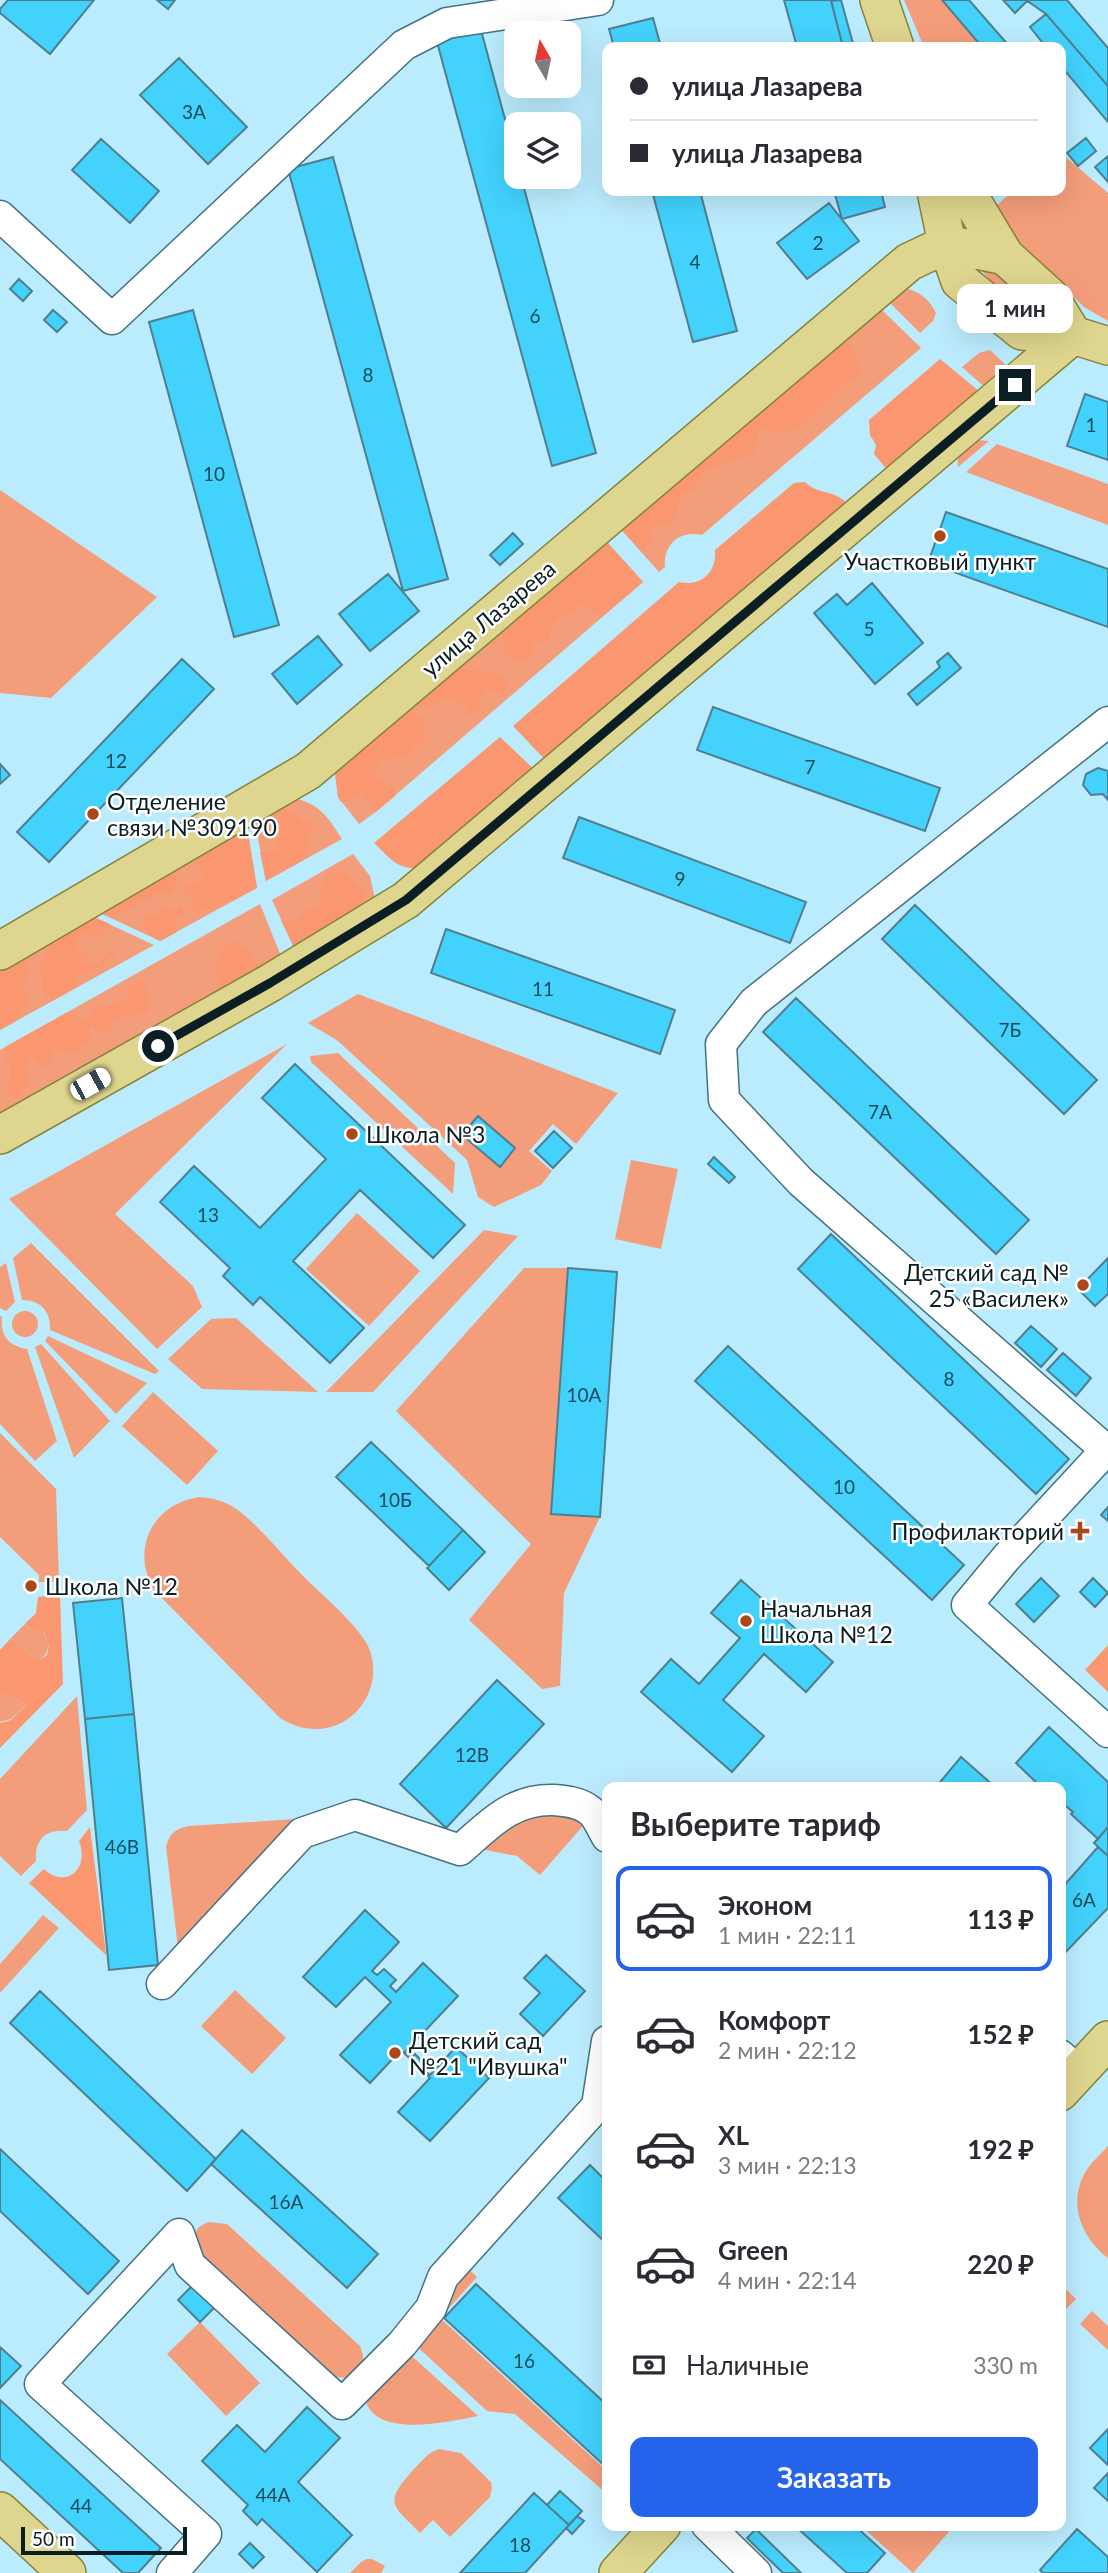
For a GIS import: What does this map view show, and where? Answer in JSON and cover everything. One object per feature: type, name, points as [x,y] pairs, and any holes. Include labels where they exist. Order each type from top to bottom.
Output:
[{"type":"main road","points":[[879,0],[893,42]]},
{"type":"main road","points":[[937,196],[947,244],[960,281],[1022,331],[1073,335],[1108,346]]},
{"type":"main road","points":[[969,196],[1006,256],[1050,297],[1073,335]]},
{"type":"main road","points":[[947,244],[1006,256]]},
{"type":"main road","name":"улица Лазарева","points":[[0,950],[308,771],[909,262],[947,244]]},
{"type":"main road","points":[[0,1135],[270,983],[406,900],[1073,335]]},
{"type":"main road","points":[[1067,2073],[1108,2040]]},
{"type":"main road","points":[[0,2511],[67,2573]]},
{"type":"main road","points":[[618,2573],[656,2531]]},
{"type":"street","points":[[0,216],[112,319],[404,46],[447,23],[598,0]]},
{"type":"street","points":[[1108,722],[754,1002],[721,1044],[724,1100],[801,1182],[1107,1449],[1006,1558],[967,1605],[1108,1732]]},
{"type":"street","points":[[162,1984],[302,1833],[355,1815],[460,1850],[516,1805],[542,1800],[569,1801],[591,1811],[602,1829]]},
{"type":"street","points":[[172,2573],[205,2534],[40,2384],[179,2234],[190,2265],[342,2404],[402,2344],[431,2308],[443,2277],[597,2106],[602,2073]]},
{"type":"street","points":[[713,2531],[757,2573]]},
{"type":"shaded area","points":[[904,0],[942,0],[978,42],[922,42]]},
{"type":"shaded area","points":[[1066,157],[1108,193],[1108,321],[1084,307],[989,212],[1007,196],[1066,196]]},
{"type":"shaded area","points":[[975,262],[991,269],[1009,283],[1035,314],[1019,306],[1002,292]]},
{"type":"shaded area","points":[[908,289],[925,298],[936,313],[933,321],[920,333],[889,302]]},
{"type":"shaded area","points":[[880,308],[921,348],[702,535],[687,535],[674,540],[667,552],[665,567],[659,572],[618,526]]},
{"type":"shaded area","points":[[844,338],[858,357],[860,374],[843,386],[803,424],[782,433],[759,428],[755,453],[719,464],[705,473],[693,490],[680,495],[677,516],[666,526],[650,527],[652,543],[641,551],[618,526]]},
{"type":"shaded area","points":[[990,350],[1006,365],[1004,379],[990,392],[962,367],[979,353]]},
{"type":"shaded area","points":[[940,359],[985,396],[889,472],[874,454],[876,445],[870,435],[869,420]]},
{"type":"shaded area","points":[[978,440],[989,441],[958,467],[958,456],[962,448]]},
{"type":"shaded area","points":[[997,444],[1108,484],[1108,525],[966,472]]},
{"type":"shaded area","points":[[805,482],[845,501],[842,517],[550,765],[513,726],[679,582],[694,582],[706,576],[713,565],[715,550],[794,483]]},
{"type":"shaded area","points":[[0,490],[157,597],[51,698],[0,693]]},
{"type":"shaded area","points":[[607,542],[643,582],[359,824],[338,797],[335,773],[343,763]]},
{"type":"shaded area","points":[[607,542],[643,582],[604,615],[595,613],[581,602],[574,614],[556,619],[550,629],[550,640],[533,643],[531,658],[518,660],[505,656],[501,631]]},
{"type":"shaded area","points":[[460,665],[468,671],[487,671],[505,677],[507,687],[502,695],[491,689],[484,689],[479,711],[466,716],[467,707],[447,696],[432,708],[416,702]]},
{"type":"shaded area","points":[[407,709],[422,719],[426,736],[424,744],[413,748],[409,757],[381,760],[375,767],[375,775],[390,784],[396,795],[377,811],[370,807],[363,792],[341,802],[335,773],[343,763]]},
{"type":"shaded area","points":[[500,737],[539,774],[420,868],[400,865],[374,843]]},
{"type":"shaded area","points":[[297,799],[318,809],[329,819],[342,839],[266,881],[255,822],[285,803]]},
{"type":"shaded area","points":[[284,811],[296,816],[302,823],[308,820],[314,829],[306,845],[303,860],[266,881],[260,852],[278,852],[281,836],[287,833],[274,828],[276,817]]},
{"type":"shaded area","points":[[247,827],[257,888],[160,941],[100,913]]},
{"type":"shaded area","points":[[247,827],[257,888],[216,907],[191,912],[195,896],[180,893],[188,885],[198,883],[204,871],[195,865],[200,861],[197,856]]},
{"type":"shaded area","points":[[353,854],[370,876],[375,899],[296,952],[272,900]]},
{"type":"shaded area","points":[[173,870],[177,876],[177,887],[169,894],[157,893],[149,900],[140,899],[127,911],[117,915],[100,913]]},
{"type":"shaded area","points":[[340,870],[366,893],[362,905],[366,910],[296,952],[281,920],[295,920],[308,909],[317,908],[321,903],[323,882],[329,875]]},
{"type":"shaded area","points":[[179,904],[185,914],[176,921],[177,932],[160,941],[149,935],[143,924],[146,915],[156,916],[159,909],[171,908],[176,912]]},
{"type":"shaded area","points":[[260,904],[283,961],[0,1120],[0,1050]]},
{"type":"shaded area","points":[[94,917],[154,945],[0,1030],[0,968]]},
{"type":"shaded area","points":[[94,917],[110,924],[104,934],[92,937],[84,933],[78,936],[76,945],[80,952],[88,955],[86,965],[100,961],[110,952],[118,952],[74,981],[77,987],[52,1001],[42,992],[39,966],[49,952],[49,942]]},
{"type":"shaded area","points":[[239,942],[248,949],[260,969],[237,985],[221,987],[216,969],[224,943]]},
{"type":"shaded area","points":[[21,956],[31,970],[22,989],[28,996],[28,1006],[19,1011],[17,1020],[0,1030],[0,968]]},
{"type":"shaded area","points":[[143,981],[149,993],[149,1012],[120,1018],[111,1024],[110,1032],[99,1031],[91,1025],[91,1040],[76,1052],[54,1050],[53,1059],[48,1066],[40,1066],[35,1059],[29,1058],[26,1068],[29,1083],[19,1097],[9,1096],[10,1065],[5,1059],[5,1047],[68,1012],[81,1018],[91,1017],[95,1006],[109,1007],[114,1001],[122,1003],[131,996],[126,991],[131,985]]},
{"type":"shaded area","points":[[358,994],[618,1093],[576,1144],[553,1124],[529,1151],[552,1171],[541,1185],[494,1207],[478,1197],[467,1160],[338,1041],[308,1023]]},
{"type":"shaded area","points":[[287,1044],[115,1214],[193,1286],[202,1307],[157,1349],[9,1199]]},
{"type":"shaded area","points":[[338,1053],[455,1163],[453,1194],[311,1062],[310,1056]]},
{"type":"shaded area","points":[[631,1160],[678,1169],[661,1249],[615,1239]]},
{"type":"shaded area","points":[[357,1213],[420,1271],[369,1326],[306,1269]]},
{"type":"shaded area","points":[[484,1230],[518,1236],[373,1392],[326,1392]]},
{"type":"shaded area","points":[[31,1243],[159,1371],[155,1374],[50,1330],[49,1318],[44,1308],[35,1302],[22,1300],[13,1258]]},
{"type":"shaded area","points":[[6,1263],[15,1302],[6,1311],[0,1308],[0,1267]]},
{"type":"shaded area","points":[[524,1268],[568,1268],[552,1514],[600,1517],[564,1593],[560,1686],[542,1689],[469,1620],[531,1544],[396,1411]]},
{"type":"shaded area","points":[[25,1311],[34,1315],[38,1324],[34,1333],[25,1337],[16,1333],[12,1324],[16,1315]]},
{"type":"shaded area","points":[[0,1316],[7,1339],[27,1349],[57,1441],[35,1461],[0,1424]]},
{"type":"shaded area","points":[[236,1318],[318,1392],[202,1389],[168,1359],[211,1319]]},
{"type":"shaded area","points":[[48,1336],[147,1383],[116,1414],[45,1341]]},
{"type":"shaded area","points":[[41,1344],[110,1421],[74,1458],[35,1347]]},
{"type":"shaded area","points":[[153,1392],[218,1451],[187,1485],[122,1426]]},
{"type":"shaded area","points":[[0,1433],[56,1489],[59,1582],[39,1582],[39,1575],[0,1537]]},
{"type":"shaded area","points":[[200,1497],[223,1502],[244,1515],[363,1637],[372,1657],[373,1679],[365,1700],[351,1717],[333,1726],[318,1729],[295,1725],[280,1718],[154,1590],[144,1559],[150,1530],[158,1518],[170,1508]]},
{"type":"shaded area","points":[[60,1594],[63,1684],[0,1748],[0,1723],[11,1720],[26,1705],[0,1693],[0,1650],[11,1638],[28,1654],[40,1659],[47,1655],[49,1645],[44,1633],[30,1629],[25,1624],[36,1613],[38,1597]]},
{"type":"shaded area","points":[[25,1624],[30,1629],[43,1632],[49,1645],[46,1654],[40,1659],[28,1654],[11,1638]]},
{"type":"shaded area","points":[[1108,1645],[1108,1692],[1085,1670]]},
{"type":"shaded area","points":[[0,1693],[26,1705],[11,1719],[0,1722]]},
{"type":"shaded area","points":[[77,1696],[87,1810],[67,1831],[53,1832],[43,1837],[37,1847],[36,1861],[21,1876],[0,1856],[0,1779]]},
{"type":"shaded area","points":[[555,1808],[589,1819],[540,1875],[517,1856],[475,1848],[521,1812]]},
{"type":"shaded area","points":[[297,1819],[178,1948],[166,1847],[173,1833],[188,1826]]},
{"type":"shaded area","points":[[90,1827],[106,1955],[29,1883],[44,1869],[60,1877],[74,1873],[81,1860],[79,1841]]},
{"type":"shaded area","points":[[43,1915],[59,1928],[0,1993],[0,1964]]},
{"type":"shaded area","points":[[235,1990],[286,2038],[252,2074],[201,2026]]},
{"type":"shaded area","points":[[1108,2146],[1108,2258],[1090,2240],[1077,2207],[1080,2183],[1086,2171]]},
{"type":"shaded area","points":[[208,2222],[227,2224],[360,2346],[363,2364],[349,2378],[334,2377],[326,2372],[199,2256],[194,2234]]},
{"type":"shaded area","points":[[470,2270],[477,2277],[440,2318],[602,2466],[602,2490],[515,2414],[487,2411],[412,2342]]},
{"type":"shaded area","points":[[1066,2289],[1076,2299],[1066,2309]]},
{"type":"shaded area","points":[[1092,2311],[1108,2326],[1108,2350],[1080,2324]]},
{"type":"shaded area","points":[[200,2322],[260,2383],[226,2416],[167,2354]]},
{"type":"shaded area","points":[[404,2349],[478,2416],[414,2425],[397,2424],[371,2411],[365,2399]]},
{"type":"shaded area","points":[[439,2449],[461,2453],[491,2482],[492,2488],[490,2497],[450,2537],[433,2520],[420,2533],[397,2509],[395,2503],[395,2497],[404,2481],[424,2458]]},
{"type":"shaded area","points":[[867,2531],[950,2531],[913,2573]]},
{"type":"shaded area","points":[[367,2559],[385,2566],[381,2573],[350,2573],[361,2562]]},
{"type":"building","points":[[8,0],[94,0],[50,54],[0,13]]},
{"type":"building","points":[[157,0],[175,0],[168,9]]},
{"type":"building","points":[[784,0],[831,0],[842,42],[796,42]]},
{"type":"building","points":[[841,0],[853,42],[842,42],[831,1]]},
{"type":"building","points":[[942,0],[969,0],[1006,42],[978,42]]},
{"type":"building","points":[[1003,0],[1026,0],[1027,1],[1015,13]]},
{"type":"building","points":[[1026,0],[1067,0],[1108,48],[1108,86],[1046,14]]},
{"type":"building","points":[[1046,14],[1108,86],[1108,122],[1066,72],[1066,42],[1042,42],[1030,27]]},
{"type":"building","points":[[653,18],[660,42],[613,42],[609,29]]},
{"type":"building","points":[[481,30],[504,115],[504,189],[524,189],[596,453],[552,466],[437,42]]},
{"type":"building","points":[[179,58],[247,127],[208,164],[140,95]]},
{"type":"building","points":[[1086,138],[1096,151],[1078,166],[1067,153]]},
{"type":"building","points":[[101,139],[159,191],[130,223],[72,170]]},
{"type":"building","points":[[1108,156],[1108,182],[1095,167]]},
{"type":"building","points":[[333,157],[448,579],[403,591],[288,169]]},
{"type":"building","points":[[653,196],[701,196],[737,331],[693,342]]},
{"type":"building","points":[[835,196],[882,196],[885,207],[842,219]]},
{"type":"building","points":[[829,203],[859,241],[807,279],[777,243]]},
{"type":"building","points":[[19,279],[32,291],[23,301],[10,289]]},
{"type":"building","points":[[53,310],[67,322],[57,332],[44,320]]},
{"type":"building","points":[[193,310],[279,625],[234,637],[149,322]]},
{"type":"building","points":[[1085,394],[1108,402],[1108,460],[1067,446]]},
{"type":"building","points":[[946,512],[1108,569],[1108,627],[928,563]]},
{"type":"building","points":[[513,533],[523,544],[500,565],[490,555]]},
{"type":"building","points":[[388,574],[419,611],[370,651],[339,614]]},
{"type":"building","points":[[872,583],[923,643],[875,684],[814,613],[837,594],[847,605]]},
{"type":"building","points":[[318,636],[342,665],[297,704],[272,674]]},
{"type":"building","points":[[948,653],[961,668],[917,705],[908,694],[940,667],[937,662]]},
{"type":"building","points":[[182,659],[214,689],[49,862],[17,832]]},
{"type":"building","points":[[713,707],[940,788],[925,831],[697,750]]},
{"type":"building","points":[[0,764],[10,775],[0,784]]},
{"type":"building","points":[[1098,768],[1108,771],[1108,800],[1103,794],[1091,795],[1083,785],[1086,774]]},
{"type":"building","points":[[579,817],[806,902],[790,943],[563,858]]},
{"type":"building","points":[[915,905],[1097,1080],[1064,1114],[882,939]]},
{"type":"building","points":[[446,929],[675,1010],[660,1054],[431,973]]},
{"type":"building","points":[[796,998],[1029,1220],[996,1254],[763,1032]]},
{"type":"building","points":[[295,1064],[465,1225],[433,1258],[360,1190],[293,1261],[364,1328],[330,1363],[260,1297],[253,1305],[223,1276],[230,1268],[160,1202],[194,1166],[260,1228],[326,1159],[262,1098]]},
{"type":"building","points":[[478,1116],[515,1148],[500,1167],[462,1135]]},
{"type":"building","points":[[554,1131],[572,1148],[553,1168],[535,1151]]},
{"type":"building","points":[[714,1157],[735,1177],[729,1183],[708,1164]]},
{"type":"building","points":[[831,1234],[1069,1459],[1036,1494],[798,1269]]},
{"type":"building","points":[[1108,1258],[1108,1294],[1095,1306],[1078,1289]]},
{"type":"building","points":[[568,1268],[617,1272],[600,1517],[551,1514]]},
{"type":"building","points":[[1031,1326],[1057,1349],[1041,1367],[1015,1343]]},
{"type":"building","points":[[728,1346],[964,1565],[932,1600],[695,1381]]},
{"type":"building","points":[[1063,1353],[1091,1378],[1076,1396],[1047,1370]]},
{"type":"building","points":[[371,1442],[463,1530],[429,1566],[336,1477]]},
{"type":"building","points":[[1108,1507],[1108,1521],[1101,1515]]},
{"type":"building","points":[[463,1530],[485,1552],[449,1590],[427,1568]]},
{"type":"building","points":[[1041,1578],[1059,1596],[1034,1622],[1016,1604]]},
{"type":"building","points":[[1093,1578],[1108,1593],[1095,1607],[1080,1592]]},
{"type":"building","points":[[741,1580],[833,1662],[806,1692],[764,1654],[723,1700],[764,1736],[732,1772],[641,1692],[671,1659],[699,1684],[740,1638],[711,1613]]},
{"type":"building","points":[[122,1598],[134,1714],[85,1719],[73,1603]]},
{"type":"building","points":[[497,1680],[544,1724],[446,1828],[400,1784]]},
{"type":"building","points":[[134,1714],[158,1965],[109,1970],[85,1719]]},
{"type":"building","points":[[1049,1727],[1108,1782],[1108,1827],[1098,1839],[1066,1806],[1066,1782],[1036,1782],[1016,1763]]},
{"type":"building","points":[[961,1757],[989,1782],[940,1782]]},
{"type":"building","points":[[1108,1827],[1108,1856],[1094,1843]]},
{"type":"building","points":[[1098,1847],[1108,1856],[1108,1908],[1066,1952],[1066,1883]]},
{"type":"building","points":[[365,1910],[399,1942],[372,1971],[377,1975],[384,1969],[396,1980],[390,1986],[396,1992],[423,1963],[458,1996],[405,2052],[412,2058],[415,2054],[425,2064],[421,2068],[430,2075],[456,2047],[489,2078],[430,2141],[398,2112],[430,2078],[401,2050],[370,2083],[340,2055],[391,2002],[365,1977],[336,2007],[303,1977]]},
{"type":"building","points":[[546,1955],[585,1991],[543,2036],[520,2014],[540,1993],[524,1978]]},
{"type":"building","points":[[40,1991],[216,2159],[187,2191],[10,2023]]},
{"type":"building","points":[[242,2130],[378,2254],[347,2288],[211,2164]]},
{"type":"building","points":[[0,2149],[119,2261],[88,2294],[0,2211]]},
{"type":"building","points":[[590,2165],[602,2177],[602,2239],[558,2198]]},
{"type":"building","points":[[476,2284],[602,2400],[602,2463],[444,2318]]},
{"type":"building","points":[[193,2285],[215,2307],[200,2322],[178,2300]]},
{"type":"building","points":[[0,2347],[21,2366],[0,2388]]},
{"type":"building","points":[[0,2400],[161,2548],[138,2573],[123,2573],[0,2459]]},
{"type":"building","points":[[307,2407],[340,2438],[298,2482],[352,2535],[317,2572],[262,2519],[257,2525],[243,2511],[248,2505],[202,2461],[237,2425],[265,2452]]},
{"type":"building","points":[[1108,2429],[1108,2465],[1090,2448]]},
{"type":"building","points":[[1108,2473],[1108,2501],[1094,2488]]},
{"type":"building","points":[[560,2491],[582,2511],[569,2525],[547,2505]]},
{"type":"building","points":[[534,2493],[569,2525],[525,2573],[460,2573]]},
{"type":"building","points":[[577,2516],[584,2521],[572,2534],[566,2528]]},
{"type":"building","points":[[1077,2529],[1108,2557],[1108,2573],[1043,2573],[1040,2570]]},
{"type":"building","points":[[754,2531],[758,2531],[801,2573],[783,2573],[747,2538]]},
{"type":"building","points":[[801,2531],[861,2531],[885,2553],[867,2573],[847,2573]]},
{"type":"building","points":[[250,2543],[264,2557],[253,2568],[239,2554]]},
{"type":"place","name":"Участковый пункт","points":[[940,536]]},
{"type":"place","name":"Отделение связи №309190","points":[[93,814]]},
{"type":"place","name":"Школа №3","points":[[352,1134]]},
{"type":"place","name":"Детский сад № 25 «Василек»","points":[[1083,1285]]},
{"type":"place","name":"Профилакторий","points":[[1080,1531]]},
{"type":"place","name":"Школа №12","points":[[31,1586]]},
{"type":"place","name":"Начальная Школа №12","points":[[746,1621]]},
{"type":"place","name":"Детский сад №21 \"Ивушка\"","points":[[395,2053]]},
{"type":"route","points":[[158,1046],[270,983],[406,900],[1015,385]]}]
